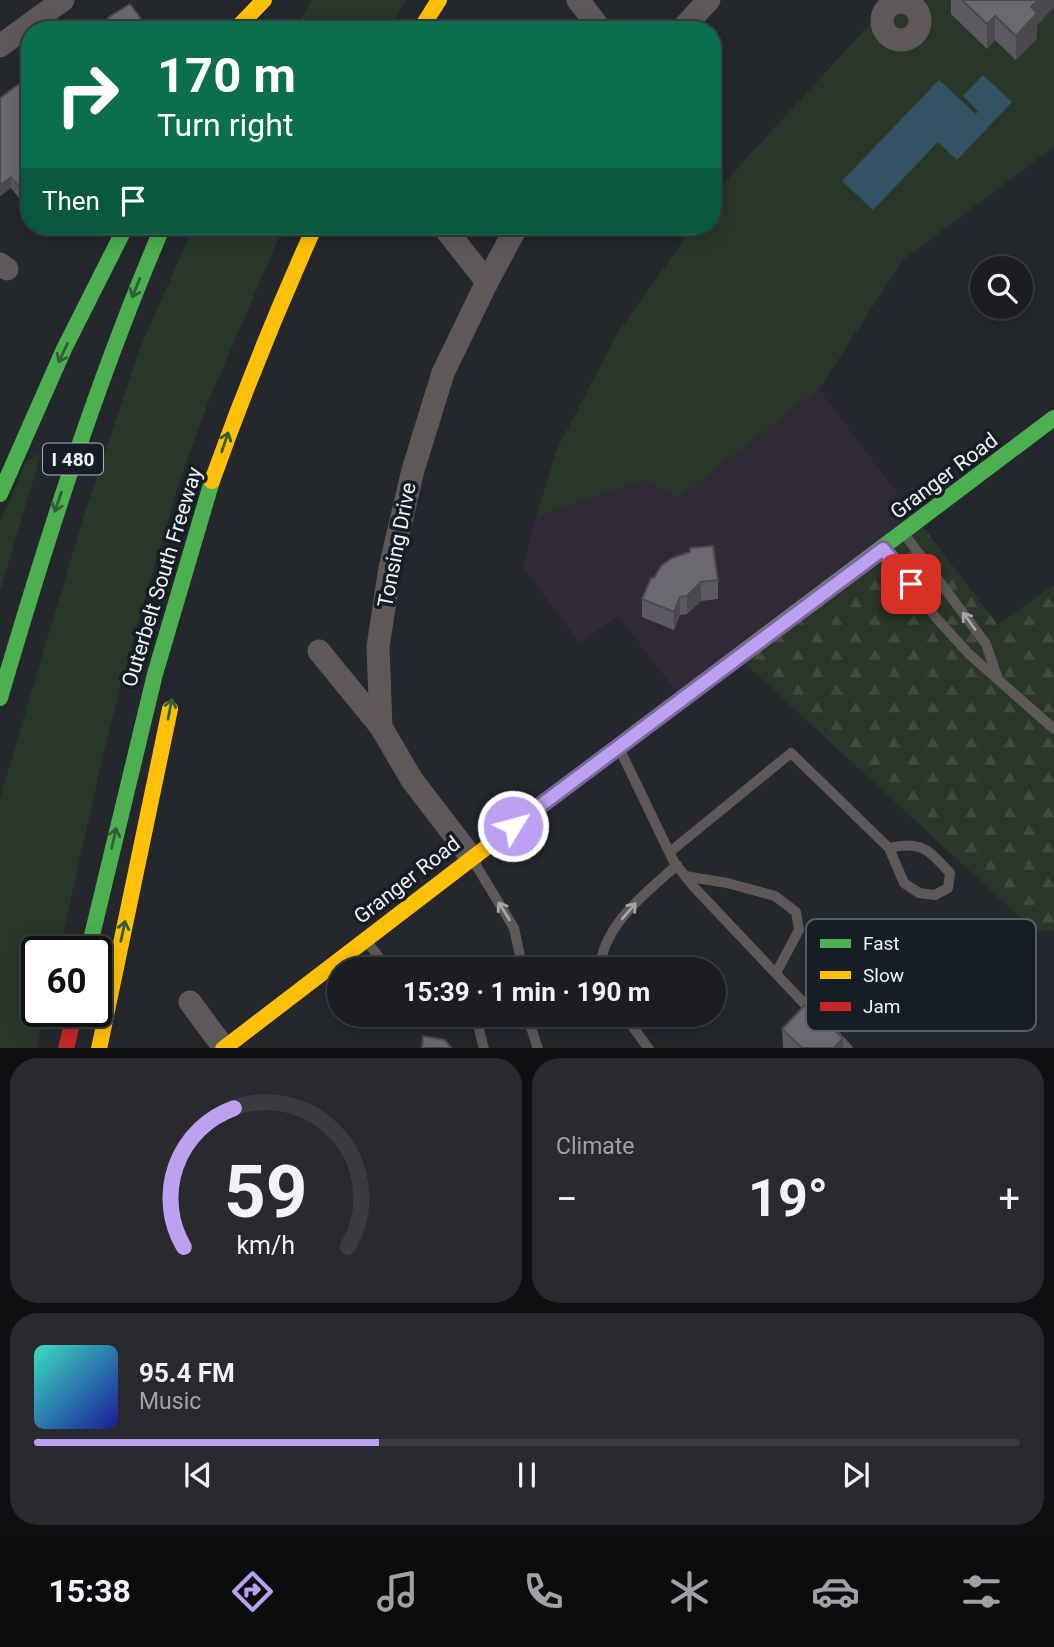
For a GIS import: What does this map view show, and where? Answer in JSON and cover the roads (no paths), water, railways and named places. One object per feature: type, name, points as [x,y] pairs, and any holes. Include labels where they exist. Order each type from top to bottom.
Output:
[{"type":"main road","points":[[244,21],[264,0]]},
{"type":"main road","points":[[267,20],[279,0]]},
{"type":"main road","points":[[426,21],[439,0]]},
{"type":"main road","points":[[0,494],[64,349],[121,235]]},
{"type":"main road","name":"I 480","points":[[0,698],[47,535],[86,419],[113,344],[159,235]]},
{"type":"main road","name":"Outerbelt South Freeway","points":[[92,936],[127,776],[157,661],[203,507],[257,358],[311,235]]},
{"type":"main road","name":"Granger Road","points":[[223,1048],[1054,418]]},
{"type":"main road","points":[[183,635],[203,507]]},
{"type":"main road","points":[[99,1047],[172,695]]},
{"type":"main road","points":[[66,1048],[71,1027]]},
{"type":"street","points":[[34,21],[63,0]]},
{"type":"street","points":[[578,0],[594,21]]},
{"type":"street","points":[[689,21],[709,0]]},
{"type":"street","points":[[0,46],[21,31]]},
{"type":"street","points":[[450,235],[486,282]]},
{"type":"street","name":"Tonsing Drive","points":[[471,858],[412,780],[381,727],[378,648],[390,568],[413,470],[443,373],[486,282],[512,235]]},
{"type":"street","points":[[319,651],[381,727]]},
{"type":"street","points":[[190,1002],[223,1048]]},
{"type":"lane","points":[[904,533],[986,644],[999,682]]},
{"type":"lane","points":[[883,549],[937,619],[999,682],[1054,729]]},
{"type":"lane","points":[[618,746],[677,865],[806,1005]]},
{"type":"lane","points":[[670,852],[791,753],[889,848],[904,883],[919,893],[935,895],[948,888],[950,873],[924,848],[906,843],[889,848]]},
{"type":"lane","points":[[471,858],[514,928],[520,957]]},
{"type":"lane","points":[[601,957],[607,940],[629,910],[677,865]]},
{"type":"lane","points":[[685,876],[727,883],[775,896],[796,912],[799,930],[776,973]]},
{"type":"lane","points":[[365,939],[379,957]]},
{"type":"lane","points":[[480,1027],[484,1048]]},
{"type":"lane","points":[[531,1027],[538,1048]]},
{"type":"lane","points":[[633,1027],[649,1048]]},
{"type":"lane","points":[[831,1031],[848,1048]]},
{"type":"water","points":[[983,75],[1012,102],[957,160],[938,142],[873,210],[842,181],[939,80],[976,114],[978,111],[963,96]]}]
